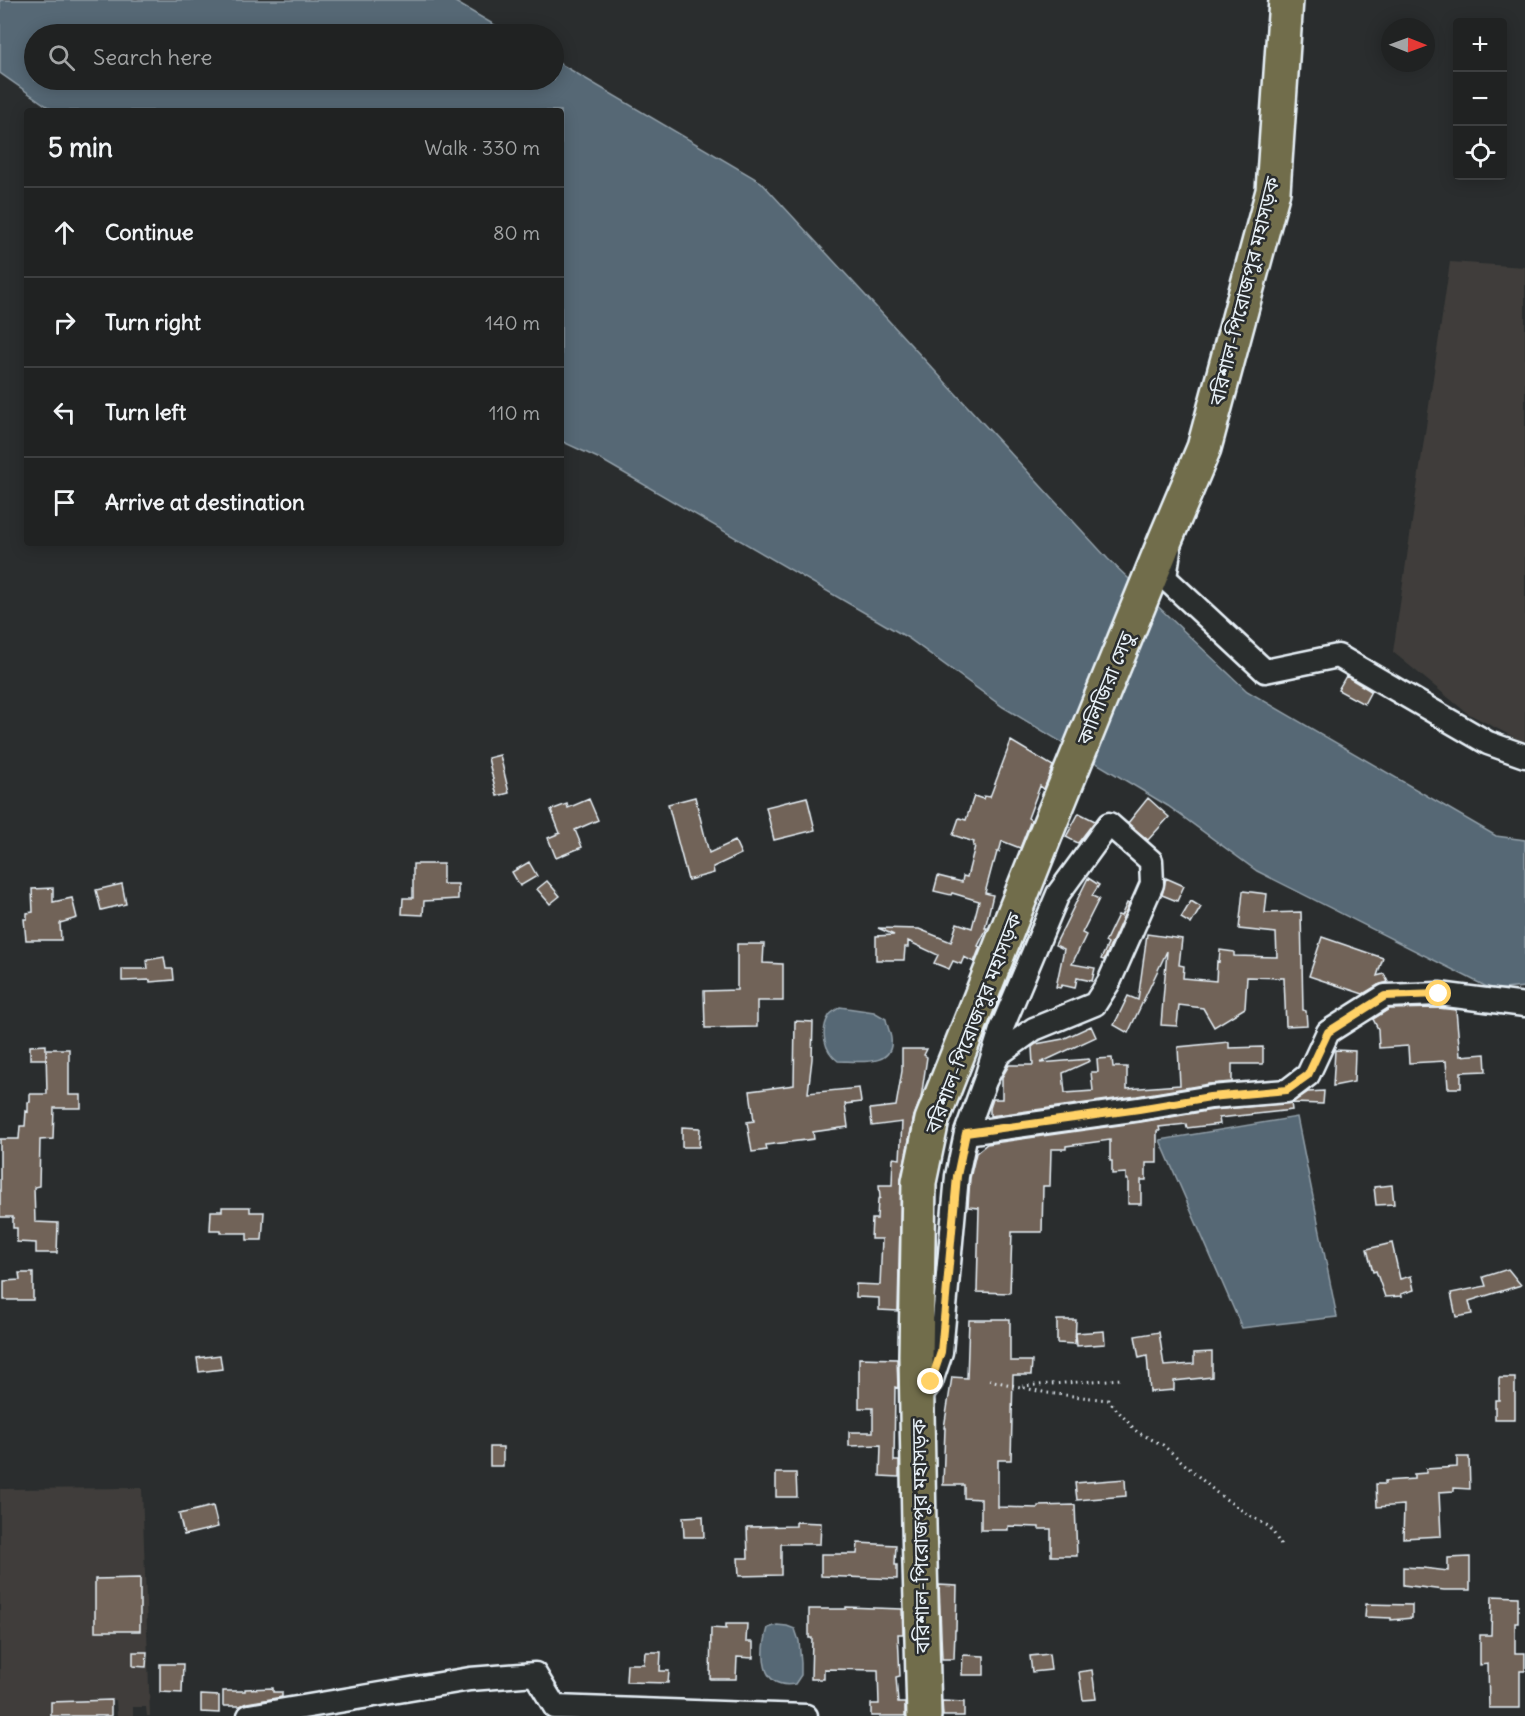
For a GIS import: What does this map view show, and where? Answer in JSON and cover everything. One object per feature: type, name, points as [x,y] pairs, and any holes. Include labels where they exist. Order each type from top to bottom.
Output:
[{"type":"highway","name":"বরিশাল-পিরোজপুর মহাসড়ক","points":[[1171,528],[1204,448],[1273,191],[1287,0]]},
{"type":"highway","name":"কালিজিরা সেতু","points":[[1044,838],[1171,528]]},
{"type":"highway","name":"বরিশাল-পিরোজপুর মহাসড়ক","points":[[924,1716],[917,1400],[919,1182],[932,1120],[1044,838]]},
{"type":"street","points":[[1171,528],[1165,579],[1265,671],[1338,656],[1488,743],[1525,756]]},
{"type":"street","points":[[917,1400],[931,1382],[941,1352],[957,1176],[966,1133],[986,1081],[1001,1030],[1058,894],[1109,824],[1151,861],[1152,884],[1109,982],[1095,1004],[1034,1029],[999,1054],[986,1081]]},
{"type":"street","points":[[966,1133],[1210,1097],[1287,1090],[1308,1075],[1328,1032],[1385,996],[1439,994],[1525,1005]]},
{"type":"street","points":[[249,1716],[470,1679],[535,1674],[555,1707],[806,1716]]},
{"type":"path","points":[[1018,1386],[1122,1379]]},
{"type":"path","points":[[989,1380],[1047,1393],[1107,1400],[1137,1432],[1163,1445],[1217,1492],[1250,1516],[1270,1527],[1282,1547]]},
{"type":"shaded area","points":[[1450,262],[1525,267],[1525,743],[1467,713],[1393,652]]},
{"type":"shaded area","points":[[142,1488],[150,1716],[147,1716],[146,1707],[133,1707],[133,1716],[117,1716],[116,1700],[51,1702],[51,1716],[0,1716],[0,1489]],"holes":[[[95,1579],[140,1579],[140,1631],[95,1631]]]},
{"type":"water","points":[[0,0],[452,0],[493,24],[24,24],[24,90],[0,73]]},
{"type":"water","points":[[564,66],[761,182],[1108,559],[1247,691],[1496,836],[1525,840],[1525,987],[1493,990],[1257,871],[1168,806],[1003,707],[908,638],[600,459],[564,442],[564,108],[50,108],[24,90],[564,90]]},
{"type":"water","points":[[840,1007],[874,1012],[886,1019],[891,1038],[891,1048],[887,1054],[873,1061],[864,1062],[838,1061],[833,1057],[829,1052],[824,1034],[830,1015]]},
{"type":"water","points":[[1297,1117],[1337,1317],[1242,1328],[1160,1140]]},
{"type":"water","points":[[777,1625],[795,1629],[799,1641],[801,1675],[795,1684],[775,1681],[765,1667],[764,1648],[768,1628]]},
{"type":"building","points":[[1346,676],[1371,691],[1364,704],[1338,690]]},
{"type":"building","points":[[1011,741],[1053,766],[1044,789],[1040,786],[1028,818],[1031,820],[1020,848],[1002,841],[999,852],[997,852],[985,893],[993,895],[985,928],[987,928],[978,946],[980,947],[974,962],[964,957],[961,964],[953,961],[949,969],[934,963],[938,955],[908,941],[904,960],[876,960],[876,936],[894,935],[878,928],[919,929],[951,942],[957,923],[972,928],[979,901],[952,893],[951,895],[934,891],[938,876],[962,882],[963,876],[967,877],[974,842],[953,835],[959,818],[966,820],[974,796],[983,799],[984,796],[990,797]]},
{"type":"building","points":[[500,755],[509,793],[497,796],[488,758]]},
{"type":"building","points":[[695,797],[709,853],[735,841],[741,854],[713,867],[714,873],[688,880],[668,804]]},
{"type":"building","points":[[807,797],[815,830],[774,840],[766,807]]},
{"type":"building","points":[[1148,798],[1169,817],[1148,840],[1128,823]]},
{"type":"building","points":[[589,799],[598,820],[575,830],[582,847],[556,858],[548,838],[560,833],[551,810],[567,804],[568,808]]},
{"type":"building","points":[[1079,813],[1095,821],[1078,843],[1066,837]]},
{"type":"building","points":[[529,862],[537,876],[520,886],[512,872]]},
{"type":"building","points":[[413,864],[443,864],[443,884],[458,884],[458,899],[424,901],[423,915],[402,914],[403,898],[413,898]]},
{"type":"building","points":[[1088,878],[1099,885],[1092,896],[1099,899],[1082,933],[1086,935],[1072,964],[1095,968],[1092,981],[1077,978],[1075,988],[1062,985],[1060,988],[1056,987],[1064,949],[1055,945]]},
{"type":"building","points":[[1166,878],[1184,886],[1177,901],[1162,895]]},
{"type":"building","points":[[547,881],[560,896],[550,904],[537,889]]},
{"type":"building","points":[[122,884],[126,904],[101,910],[96,890]]},
{"type":"building","points":[[53,888],[53,902],[72,898],[77,918],[60,923],[61,940],[26,940],[24,919],[27,919],[27,913],[33,912],[32,889]]},
{"type":"building","points":[[1243,891],[1267,894],[1265,913],[1301,912],[1303,1010],[1306,1011],[1307,1025],[1286,1026],[1284,978],[1247,977],[1245,1008],[1214,1027],[1203,1008],[1179,1005],[1177,1026],[1161,1025],[1167,951],[1128,1033],[1114,1025],[1128,996],[1138,1000],[1147,934],[1182,939],[1179,965],[1184,966],[1183,978],[1216,981],[1220,950],[1234,952],[1234,956],[1277,957],[1276,933],[1239,929]]},
{"type":"building","points":[[1191,901],[1201,907],[1191,924],[1181,918]]},
{"type":"building","points":[[1127,903],[1129,904],[1104,960],[1101,959],[1108,944],[1105,942],[1118,915],[1121,916]]},
{"type":"building","points":[[1322,937],[1383,958],[1377,976],[1384,974],[1388,982],[1363,994],[1309,976]]},
{"type":"building","points":[[737,944],[764,944],[763,963],[783,964],[783,1001],[757,1001],[757,1027],[705,1028],[704,991],[737,990]]},
{"type":"building","points":[[164,957],[166,969],[173,969],[174,980],[122,981],[122,969],[148,969],[147,960]]},
{"type":"building","points":[[1389,1009],[1456,1010],[1460,1056],[1485,1054],[1486,1071],[1461,1072],[1461,1088],[1448,1088],[1446,1061],[1409,1063],[1408,1046],[1379,1048],[1378,1029],[1373,1019]]},
{"type":"building","points":[[795,1021],[813,1022],[808,1093],[859,1088],[861,1102],[845,1104],[848,1127],[813,1132],[814,1139],[766,1145],[767,1150],[752,1152],[747,1122],[754,1121],[750,1091],[794,1085]]},
{"type":"building","points":[[1091,1026],[1096,1037],[1040,1063],[1089,1059],[1090,1061],[1063,1073],[1065,1093],[1093,1091],[1091,1072],[1098,1072],[1097,1059],[1112,1058],[1113,1067],[1127,1067],[1127,1089],[1180,1085],[1178,1047],[1229,1042],[1229,1048],[1263,1047],[1263,1064],[1232,1064],[1232,1082],[990,1116],[993,1099],[1002,1099],[1002,1077],[1009,1065],[1033,1065],[1032,1047],[1036,1044],[1063,1039]]},
{"type":"building","points":[[46,1045],[46,1059],[30,1059],[30,1046]]},
{"type":"building","points":[[46,1049],[69,1049],[69,1095],[81,1095],[81,1108],[54,1108],[53,1139],[40,1140],[39,1186],[34,1187],[35,1222],[58,1223],[57,1253],[36,1253],[36,1243],[17,1242],[17,1228],[13,1228],[13,1217],[0,1217],[0,1139],[19,1139],[20,1126],[25,1126],[30,1094],[47,1094]]},
{"type":"building","points":[[902,1049],[927,1049],[924,1055],[927,1057],[921,1098],[914,1116],[901,1178],[898,1311],[879,1310],[879,1298],[856,1297],[856,1284],[880,1285],[882,1239],[871,1239],[872,1219],[877,1219],[879,1185],[892,1185],[893,1158],[900,1159],[902,1122],[872,1126],[870,1109],[896,1106],[902,1071]]},
{"type":"building","points":[[1335,1050],[1355,1051],[1354,1082],[1333,1086]]},
{"type":"building","points":[[1324,1091],[1323,1104],[1292,1103],[1308,1092]]},
{"type":"building","points":[[1291,1103],[1292,1110],[1219,1118],[1220,1124],[1187,1128],[1186,1124],[1159,1127],[1157,1163],[1146,1163],[1146,1180],[1141,1180],[1141,1204],[1128,1204],[1126,1173],[1112,1174],[1110,1140],[1066,1146],[1066,1149],[1051,1149],[1050,1186],[1043,1186],[1042,1232],[1012,1232],[1010,1293],[977,1292],[979,1208],[968,1207],[970,1178],[976,1153],[987,1144],[1213,1110]]},
{"type":"building","points":[[682,1127],[700,1128],[699,1147],[682,1147]]},
{"type":"building","points":[[1392,1185],[1394,1204],[1376,1205],[1374,1187]]},
{"type":"building","points":[[222,1207],[250,1207],[250,1212],[264,1212],[262,1240],[247,1240],[247,1233],[221,1233],[221,1230],[210,1230],[211,1211],[222,1211]]},
{"type":"building","points":[[1392,1243],[1400,1279],[1411,1276],[1414,1290],[1401,1294],[1402,1296],[1385,1297],[1376,1271],[1373,1272],[1367,1249]]},
{"type":"building","points":[[1508,1269],[1521,1285],[1469,1301],[1472,1314],[1456,1317],[1451,1293],[1486,1286],[1483,1277]]},
{"type":"building","points":[[19,1273],[33,1273],[33,1300],[4,1300],[4,1281],[20,1280]]},
{"type":"building","points":[[1010,1319],[1010,1361],[1032,1361],[1031,1375],[1013,1375],[1011,1460],[998,1460],[998,1507],[1038,1508],[1038,1506],[1075,1505],[1077,1556],[1051,1556],[1051,1529],[1008,1526],[1008,1530],[981,1530],[981,1499],[964,1498],[964,1485],[943,1485],[944,1428],[952,1377],[967,1378],[969,1320]]},
{"type":"building","points":[[1057,1320],[1076,1320],[1075,1344],[1057,1343]]},
{"type":"building","points":[[1104,1331],[1105,1344],[1077,1346],[1076,1333]]},
{"type":"building","points":[[1159,1332],[1164,1366],[1194,1364],[1194,1353],[1212,1352],[1212,1377],[1174,1381],[1174,1390],[1150,1392],[1147,1356],[1139,1358],[1135,1336]]},
{"type":"building","points":[[220,1355],[222,1369],[199,1372],[197,1358]]},
{"type":"building","points":[[859,1358],[897,1359],[898,1388],[895,1387],[894,1461],[899,1461],[899,1477],[880,1476],[881,1445],[849,1446],[849,1432],[873,1432],[873,1408],[859,1408]]},
{"type":"building","points":[[1499,1378],[1515,1378],[1515,1420],[1495,1420],[1495,1400],[1499,1400]]},
{"type":"building","points":[[490,1447],[503,1447],[503,1466],[490,1466]]},
{"type":"building","points":[[1457,1457],[1469,1457],[1470,1489],[1454,1488],[1454,1491],[1439,1492],[1441,1536],[1403,1538],[1404,1505],[1377,1507],[1376,1484],[1385,1484],[1385,1481],[1414,1479],[1414,1474],[1426,1473],[1426,1469],[1457,1467]]},
{"type":"building","points":[[776,1473],[796,1473],[797,1497],[776,1497]]},
{"type":"building","points":[[1125,1479],[1126,1496],[1077,1500],[1075,1483]]},
{"type":"building","points":[[213,1506],[218,1527],[184,1535],[179,1514]]},
{"type":"building","points":[[703,1516],[704,1537],[684,1537],[683,1517]]},
{"type":"building","points":[[796,1522],[821,1523],[820,1544],[781,1544],[781,1575],[739,1576],[738,1558],[748,1558],[747,1527],[796,1526]]},
{"type":"building","points":[[858,1543],[896,1545],[897,1579],[821,1576],[821,1554],[857,1554]]},
{"type":"building","points":[[1470,1557],[1470,1590],[1444,1590],[1403,1585],[1403,1567],[1448,1571],[1448,1558]]},
{"type":"building","points":[[140,1578],[140,1631],[95,1631],[95,1579]]},
{"type":"building","points":[[939,1585],[957,1586],[954,1659],[942,1659]]},
{"type":"building","points":[[1492,1596],[1518,1597],[1515,1653],[1525,1653],[1525,1671],[1520,1671],[1520,1708],[1489,1708],[1488,1664],[1480,1665],[1480,1635],[1491,1635]]},
{"type":"building","points":[[1366,1604],[1412,1605],[1412,1618],[1391,1620],[1391,1618],[1365,1617]]},
{"type":"building","points":[[846,1607],[902,1609],[903,1634],[898,1634],[900,1676],[896,1677],[898,1703],[905,1703],[905,1716],[871,1716],[871,1704],[879,1704],[878,1670],[824,1669],[824,1679],[811,1679],[812,1638],[809,1638],[809,1609],[846,1609]]},
{"type":"building","points":[[726,1624],[747,1624],[746,1642],[753,1642],[753,1658],[737,1657],[736,1679],[710,1679],[711,1628],[726,1629]]},
{"type":"building","points":[[133,1652],[147,1652],[146,1667],[133,1666]]},
{"type":"building","points":[[645,1652],[661,1652],[660,1671],[669,1671],[668,1683],[626,1682],[627,1664],[644,1664]]},
{"type":"building","points":[[1049,1654],[1051,1670],[1032,1672],[1030,1656]]},
{"type":"building","points":[[963,1655],[984,1656],[984,1675],[962,1675]]},
{"type":"building","points":[[160,1664],[183,1664],[182,1693],[160,1692]]},
{"type":"building","points":[[1092,1670],[1096,1699],[1083,1700],[1079,1672]]},
{"type":"building","points":[[273,1688],[273,1692],[282,1692],[282,1697],[240,1706],[223,1706],[223,1691]]},
{"type":"building","points":[[201,1695],[219,1696],[219,1713],[201,1712]]},
{"type":"building","points":[[111,1700],[111,1716],[51,1716],[51,1702]]},
{"type":"building","points":[[942,1701],[964,1702],[964,1716],[943,1716]]},
{"type":"route","points":[[931,1382],[941,1352],[957,1176],[966,1133],[1210,1097],[1287,1090],[1308,1075],[1328,1032],[1385,996],[1439,994]]}]
